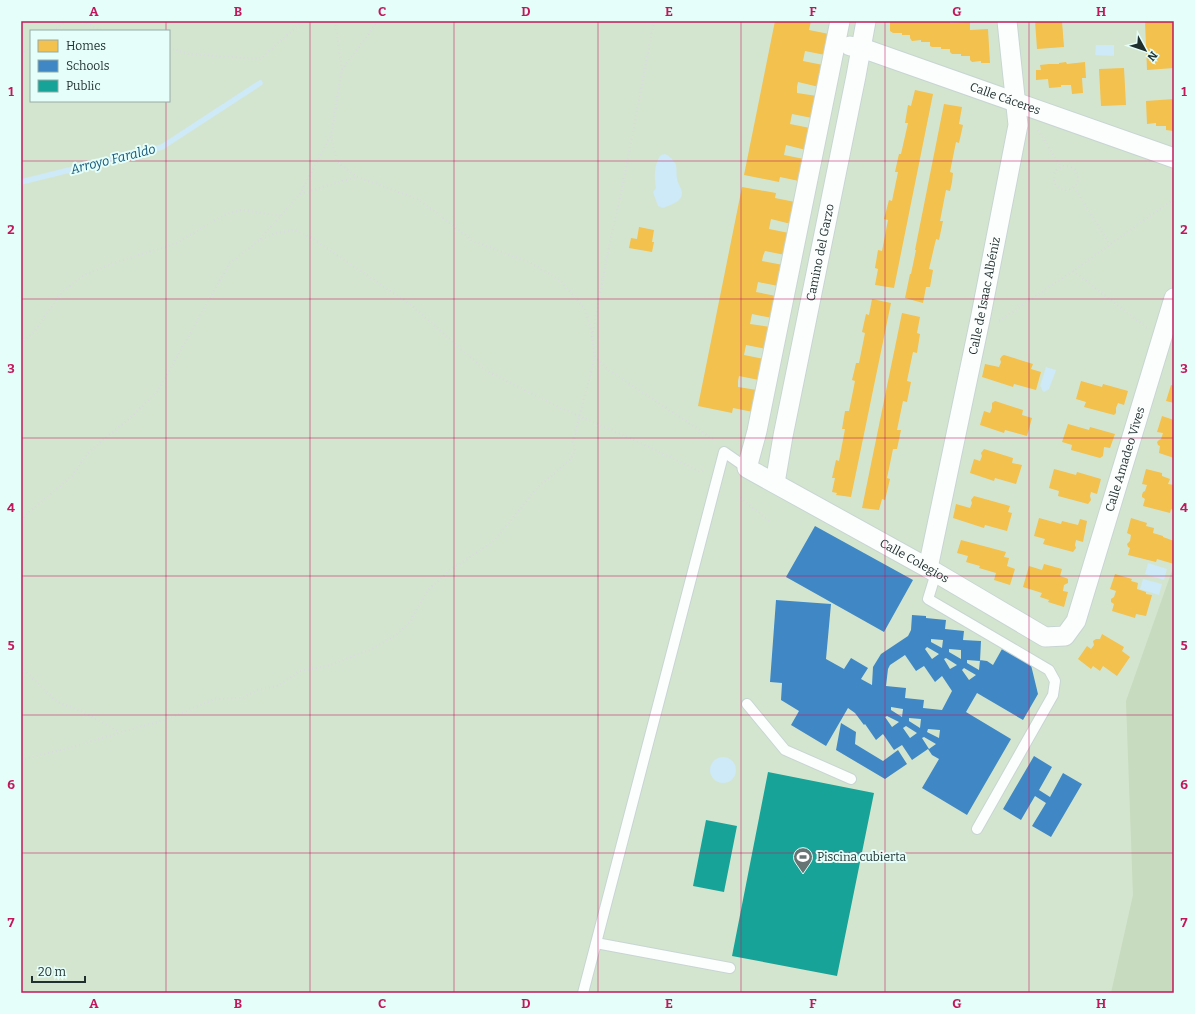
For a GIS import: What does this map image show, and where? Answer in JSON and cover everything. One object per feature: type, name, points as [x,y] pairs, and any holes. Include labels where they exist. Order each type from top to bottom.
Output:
[{"type":"street","points":[[747,468],[757,431],[840,21]]},
{"type":"street","name":"Camino del Garzo","points":[[775,483],[783,436],[862,48],[866,21]]},
{"type":"street","name":"Calle de Isaac Albéniz","points":[[932,571],[1018,125],[1007,21]]},
{"type":"street","name":"Calle Cáceres","points":[[835,42],[862,48],[1174,158]]},
{"type":"street","name":"Calle Amadeo Vives","points":[[1076,621],[1174,298]]},
{"type":"street","name":"Calle Colegios","points":[[747,468],[932,571],[1045,637],[1065,636],[1076,621]]},
{"type":"lane","points":[[583,993],[724,452],[747,468]]},
{"type":"lane","points":[[932,571],[928,599],[1049,670],[1055,681],[1054,695],[977,829]]},
{"type":"lane","points":[[747,704],[785,750],[851,779]]},
{"type":"lane","points":[[596,943],[730,968]]},
{"type":"path","points":[[54,30],[66,21]]},
{"type":"path","points":[[83,21],[99,30]]},
{"type":"path","points":[[170,47],[188,54],[260,59],[302,21]]},
{"type":"path","points":[[21,521],[29,512],[72,476],[87,454],[131,417],[158,391],[229,264],[258,240],[282,216],[300,194],[331,136],[342,70],[335,21]]},
{"type":"path","points":[[342,70],[378,21]]},
{"type":"path","points":[[592,334],[625,174],[654,21]]},
{"type":"path","points":[[21,55],[30,49]]},
{"type":"path","points":[[1051,115],[1035,126],[1061,167]]},
{"type":"path","points":[[21,760],[165,720],[215,699],[243,698],[257,690],[278,686],[300,671],[331,665],[374,648],[397,634],[410,622],[428,590],[449,571],[494,541],[539,486],[570,460],[575,451],[573,442],[595,356],[592,334],[585,310],[561,281],[531,263],[473,241],[418,199],[357,177],[337,162],[331,136]]},
{"type":"path","points":[[1068,166],[1075,170],[1078,177],[1074,187],[1066,190],[1058,187],[1056,184],[1054,180],[1055,172],[1061,167],[1068,166]]},
{"type":"path","points":[[300,194],[357,177]]},
{"type":"path","points":[[1074,187],[1110,245]]},
{"type":"path","points":[[981,315],[993,325],[1073,271],[1174,199]]},
{"type":"path","points":[[21,344],[34,332],[61,293],[84,275],[114,263],[177,243],[222,216],[240,210],[282,216]]},
{"type":"path","points":[[258,240],[277,233],[294,230],[312,238],[412,305],[485,370],[556,406],[632,439],[701,472],[724,452],[710,437],[607,369],[595,356]]},
{"type":"path","points":[[1073,271],[1162,338]]},
{"type":"path","points":[[740,498],[771,522]]},
{"type":"path","points":[[21,667],[57,702],[81,711],[120,732]]},
{"type":"green space","points":[[21,21],[1174,21],[1174,993],[21,993]]},
{"type":"green space","points":[[1174,565],[1174,993],[1111,993],[1133,895],[1126,701]]},
{"type":"water","points":[[1096,45],[1114,45],[1114,56],[1095,55]]},
{"type":"water","points":[[665,154],[674,161],[676,165],[677,180],[681,188],[682,196],[679,200],[663,208],[658,206],[653,192],[656,188],[655,175],[657,162],[661,155]]},
{"type":"water","points":[[1046,367],[1056,370],[1049,389],[1044,392],[1040,386]]},
{"type":"water","points":[[1148,563],[1167,569],[1164,580],[1145,574]]},
{"type":"water","points":[[1143,579],[1162,584],[1159,595],[1140,589]]},
{"type":"water","points":[[723,757],[732,761],[736,770],[732,779],[723,783],[714,779],[710,770],[714,761]]},
{"type":"building: Homes","points":[[775,21],[811,21],[809,30],[829,34],[825,55],[805,51],[803,61],[823,65],[819,87],[798,82],[797,93],[817,96],[812,118],[792,114],[790,124],[810,128],[806,150],[786,145],[784,155],[804,159],[799,181],[780,177],[779,182],[744,175]]},
{"type":"building: Homes","points":[[890,21],[950,21],[950,23],[970,22],[970,30],[988,29],[990,63],[981,63],[981,61],[972,62],[970,60],[970,56],[952,54],[950,49],[932,47],[930,46],[930,42],[921,42],[921,40],[912,41],[910,35],[902,35],[902,33],[893,33],[890,31]]},
{"type":"building: Homes","points":[[1035,21],[1062,21],[1064,47],[1037,49]]},
{"type":"building: Homes","points":[[1145,21],[1174,21],[1174,68],[1147,70]]},
{"type":"building: Homes","points":[[1066,62],[1067,64],[1085,62],[1086,78],[1082,78],[1083,93],[1072,94],[1071,85],[1061,85],[1061,87],[1049,88],[1048,79],[1036,80],[1036,70],[1041,70],[1040,65]]},
{"type":"building: Homes","points":[[1124,68],[1126,105],[1101,106],[1099,69]]},
{"type":"building: Homes","points":[[915,90],[933,94],[894,288],[875,285],[878,269],[875,268],[878,250],[882,251],[888,220],[884,219],[889,200],[892,201],[898,172],[895,172],[908,123],[905,123],[908,105],[911,106]]},
{"type":"building: Homes","points":[[1174,99],[1173,131],[1166,130],[1166,126],[1156,126],[1156,123],[1147,124],[1146,101]]},
{"type":"building: Homes","points":[[944,104],[962,107],[959,124],[963,125],[959,143],[956,142],[950,172],[953,173],[952,182],[950,191],[946,190],[940,221],[943,221],[939,240],[936,239],[929,269],[933,270],[930,287],[926,287],[923,303],[905,298],[916,250]]},
{"type":"building: Homes","points":[[742,187],[776,193],[775,198],[795,202],[791,224],[771,219],[769,229],[789,233],[785,255],[765,251],[763,256],[762,261],[783,265],[778,286],[758,282],[756,292],[776,296],[772,318],[752,314],[750,324],[770,327],[766,349],[746,345],[744,355],[764,359],[759,380],[739,376],[738,381],[738,387],[757,390],[753,412],[733,408],[732,413],[698,406]]},
{"type":"building: Homes","points":[[639,227],[654,230],[652,252],[629,248],[631,238],[637,239]]},
{"type":"building: Homes","points":[[872,299],[891,303],[851,497],[836,495],[837,493],[832,492],[835,478],[832,478],[836,460],[839,461],[845,429],[842,429],[845,411],[849,411],[855,381],[852,380],[856,363],[859,363],[865,333],[862,332],[866,314],[869,315]]},
{"type":"building: Homes","points":[[902,313],[920,317],[917,333],[920,334],[917,353],[913,352],[907,381],[911,382],[907,402],[903,401],[897,430],[901,430],[897,449],[893,449],[887,478],[890,479],[885,500],[882,499],[879,510],[862,508]]},
{"type":"building: Homes","points":[[1004,355],[1033,364],[1031,369],[1041,372],[1036,390],[1014,384],[1013,387],[982,377],[985,364],[999,367],[1001,362],[1000,359]]},
{"type":"building: Homes","points":[[1081,381],[1102,387],[1103,384],[1128,391],[1124,405],[1118,403],[1116,413],[1114,415],[1084,407],[1086,402],[1076,399]]},
{"type":"building: Homes","points":[[1171,385],[1174,386],[1174,403],[1166,401]]},
{"type":"building: Homes","points":[[995,401],[1023,410],[1022,415],[1032,418],[1027,436],[1005,430],[1004,433],[980,425],[984,411],[990,413],[992,403]]},
{"type":"building: Homes","points":[[1162,416],[1174,420],[1174,458],[1159,453],[1160,446],[1157,442],[1161,439],[1163,433],[1157,432]]},
{"type":"building: Homes","points":[[1068,424],[1089,430],[1090,427],[1115,434],[1110,448],[1104,447],[1103,456],[1100,458],[1071,450],[1072,445],[1062,442]]},
{"type":"building: Homes","points":[[984,449],[1013,458],[1012,463],[1022,465],[1016,484],[995,478],[994,481],[970,473],[974,459],[980,461],[982,456],[981,453]]},
{"type":"building: Homes","points":[[1054,469],[1076,475],[1077,472],[1101,479],[1097,494],[1091,492],[1091,500],[1088,504],[1058,496],[1059,491],[1049,488]]},
{"type":"building: Homes","points":[[1146,469],[1162,473],[1162,476],[1170,479],[1168,484],[1174,485],[1174,510],[1171,509],[1170,513],[1143,506],[1145,499],[1142,495],[1147,485],[1142,484]]},
{"type":"building: Homes","points":[[974,496],[1010,506],[1008,512],[1012,513],[1007,531],[985,525],[984,528],[953,518],[956,504],[970,508],[972,503],[971,500]]},
{"type":"building: Homes","points":[[1039,518],[1061,524],[1062,521],[1078,525],[1080,519],[1087,521],[1083,542],[1076,540],[1076,548],[1073,552],[1043,544],[1045,539],[1034,536]]},
{"type":"building: Homes","points":[[1131,518],[1147,523],[1146,526],[1154,528],[1153,533],[1174,541],[1174,564],[1157,559],[1156,562],[1128,555],[1130,548],[1127,544],[1130,541],[1131,535],[1127,533]]},
{"type":"building: Homes","points":[[961,540],[1006,552],[1004,557],[1009,558],[1007,566],[1015,569],[1010,585],[994,580],[996,573],[966,562],[968,556],[957,553]]},
{"type":"building: Homes","points":[[1044,564],[1062,569],[1060,576],[1068,579],[1068,583],[1064,585],[1063,591],[1068,592],[1064,607],[1048,602],[1049,600],[1040,597],[1042,593],[1023,587],[1029,566],[1042,570]]},
{"type":"building: Homes","points":[[1115,574],[1132,579],[1131,581],[1138,583],[1137,589],[1146,592],[1146,594],[1152,595],[1146,616],[1136,614],[1135,618],[1112,611],[1114,604],[1111,602],[1111,599],[1114,597],[1116,591],[1110,589]]},
{"type":"building: Homes","points":[[1102,634],[1124,647],[1122,651],[1130,657],[1117,676],[1103,666],[1100,671],[1093,666],[1091,669],[1078,659],[1087,646],[1091,649],[1094,645],[1093,641],[1100,639]]},
{"type":"building: Schools","points":[[815,526],[913,580],[884,632],[786,577]]},
{"type":"building: Schools","points":[[776,600],[831,604],[826,659],[844,669],[851,658],[868,668],[861,679],[872,685],[873,667],[881,654],[908,636],[911,630],[912,615],[946,620],[945,629],[964,631],[963,640],[981,641],[980,660],[987,661],[993,665],[1002,649],[1031,665],[1038,694],[1023,720],[977,693],[966,712],[1011,739],[967,815],[922,788],[939,759],[932,755],[928,749],[912,760],[902,745],[894,750],[883,734],[876,740],[865,724],[864,725],[855,713],[848,708],[826,746],[791,725],[799,711],[781,700],[782,683],[770,682]],"holes":[[[931,639],[943,640],[942,648],[931,642]],[[927,647],[939,654],[932,659],[925,649]],[[949,649],[961,650],[961,659],[949,652]],[[905,655],[916,671],[924,666],[935,682],[942,676],[952,691],[942,710],[923,708],[924,700],[905,698],[906,688],[886,686],[888,669],[890,665]],[[946,658],[957,665],[950,669],[944,659]],[[967,660],[980,661],[979,670],[967,663]],[[964,668],[976,675],[969,680],[962,670]],[[891,707],[903,709],[902,717],[891,710]],[[887,716],[899,722],[892,727],[885,717]],[[909,718],[921,719],[920,728],[909,721]],[[906,726],[917,733],[910,738],[903,728]],[[928,729],[940,730],[939,738],[927,732]],[[924,737],[936,744],[929,749],[922,738]]]},
{"type":"building: Schools","points":[[841,723],[856,732],[855,744],[883,761],[898,750],[907,764],[885,779],[836,750]]},
{"type":"building: Schools","points":[[1034,756],[1052,767],[1039,790],[1050,797],[1063,773],[1082,784],[1051,837],[1032,826],[1046,803],[1035,796],[1021,820],[1003,809]]},
{"type":"building: Public","name":"Piscina cubierta","points":[[768,772],[874,793],[837,976],[732,956]]},
{"type":"building: Public","points":[[706,820],[737,826],[724,892],[693,886]]},
{"type":"waterway","name":"Arroyo Faraldo","points":[[21,182],[162,147],[260,83]]},
{"type":"place","name":"Piscina cubierta","points":[[803,874]]}]
